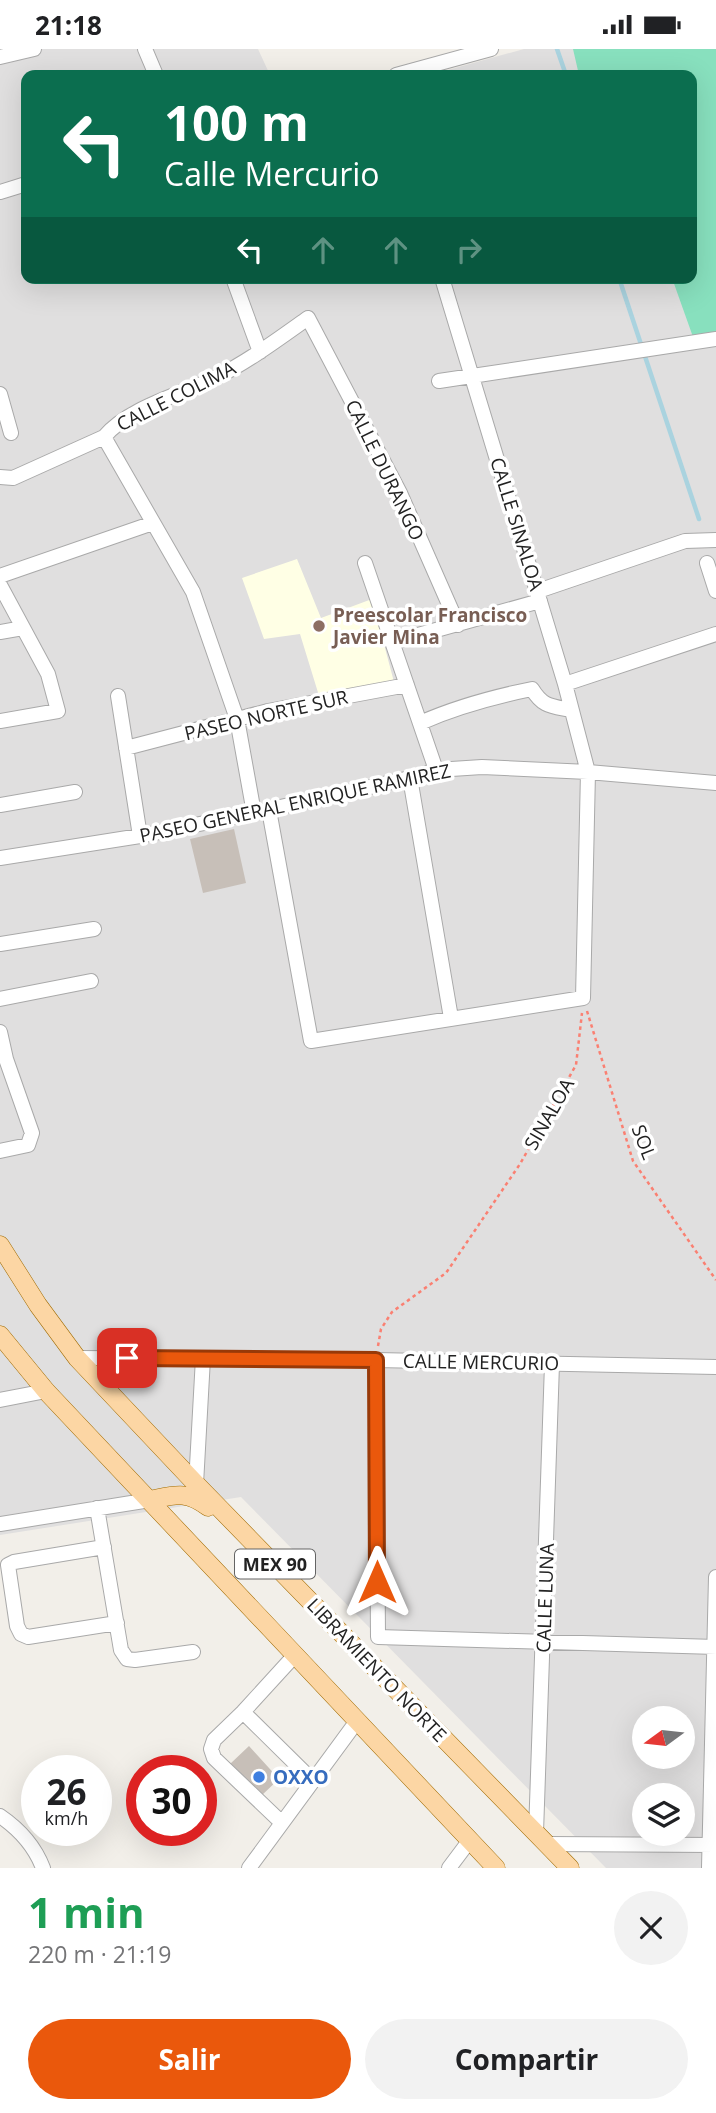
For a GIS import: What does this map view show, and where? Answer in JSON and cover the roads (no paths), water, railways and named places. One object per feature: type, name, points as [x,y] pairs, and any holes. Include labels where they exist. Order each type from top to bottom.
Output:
[{"type":"main road","name":"LIBRAMIENTO NORTE","points":[[0,1245],[38,1305],[77,1358],[196,1485],[570,1868]]},
{"type":"main road","name":"MEX 90","points":[[0,1335],[46,1391],[496,1868]]},
{"type":"main road","points":[[150,1500],[181,1494],[196,1498],[261,1561],[272,1562]]},
{"type":"street","points":[[0,57],[34,49]]},
{"type":"street","points":[[145,49],[154,70]]},
{"type":"street","points":[[414,70],[491,49]]},
{"type":"street","points":[[0,192],[21,186]]},
{"type":"street","points":[[235,284],[260,352]]},
{"type":"street","name":"CALLE SINALOA","points":[[444,284],[539,596],[588,772]]},
{"type":"street","name":"CALLE COLIMA","points":[[0,477],[13,478],[104,437],[111,428],[153,404],[214,378],[260,352],[308,318]]},
{"type":"street","name":"CALLE DURANGO","points":[[308,318],[400,493],[458,625]]},
{"type":"street","points":[[439,381],[716,339]]},
{"type":"street","points":[[0,394],[10,433]]},
{"type":"street","points":[[104,437],[193,592],[237,719],[243,751],[262,812],[311,1041],[583,997],[588,772]]},
{"type":"street","points":[[0,576],[153,523]]},
{"type":"street","points":[[393,642],[458,625],[685,541],[716,540]]},
{"type":"street","points":[[365,563],[436,770]]},
{"type":"street","points":[[706,563],[716,591]]},
{"type":"street","points":[[0,585],[48,674],[58,711],[0,721]]},
{"type":"street","points":[[0,632],[23,628]]},
{"type":"street","points":[[565,684],[716,634]]},
{"type":"street","name":"PASEO NORTE SUR","points":[[126,748],[268,711],[407,685]]},
{"type":"street","points":[[420,723],[444,712],[531,689],[545,705],[571,710]]},
{"type":"street","points":[[118,696],[140,836]]},
{"type":"street","name":"PASEO GENERAL ENRIQUE RAMIREZ","points":[[0,858],[140,836],[262,812],[410,779],[436,770],[482,767],[588,772],[716,783]]},
{"type":"street","points":[[410,779],[451,1018]]},
{"type":"street","points":[[0,805],[75,792]]},
{"type":"street","points":[[0,944],[94,929]]},
{"type":"street","points":[[0,999],[91,981]]},
{"type":"street","points":[[0,1032],[6,1059],[32,1133],[28,1145],[0,1151]]},
{"type":"street","name":"CALLE MERCURIO","points":[[77,1358],[376,1360],[716,1367]]},
{"type":"street","points":[[196,1485],[203,1358]]},
{"type":"street","points":[[376,1360],[378,1637],[715,1647]]},
{"type":"street","name":"CALLE LUNA","points":[[542,1838],[543,1642],[552,1364]]},
{"type":"street","points":[[0,1400],[46,1391]]},
{"type":"street","points":[[0,1524],[150,1500]]},
{"type":"street","points":[[97,1509],[121,1650],[127,1659],[193,1652]]},
{"type":"street","points":[[104,1547],[8,1565],[17,1626],[21,1634],[28,1637],[117,1623]]},
{"type":"street","points":[[709,1868],[713,1845],[716,1577]]},
{"type":"street","points":[[282,1823],[214,1758],[211,1749],[214,1740],[295,1655]]},
{"type":"street","points":[[243,1712],[313,1781]]},
{"type":"street","points":[[249,1868],[357,1721]]},
{"type":"street","points":[[0,1816],[13,1825],[37,1854],[43,1868]]},
{"type":"street","points":[[542,1838],[713,1845]]},
{"type":"street","points":[[449,1868],[470,1840]]},
{"type":"waterway","points":[[557,49],[564,70]]},
{"type":"waterway","points":[[621,284],[699,519]]},
{"type":"place","name":"Preescolar Francisco Javier Mina","points":[[319,626]]},
{"type":"place","name":"OXXO","points":[[259,1777]]}]
